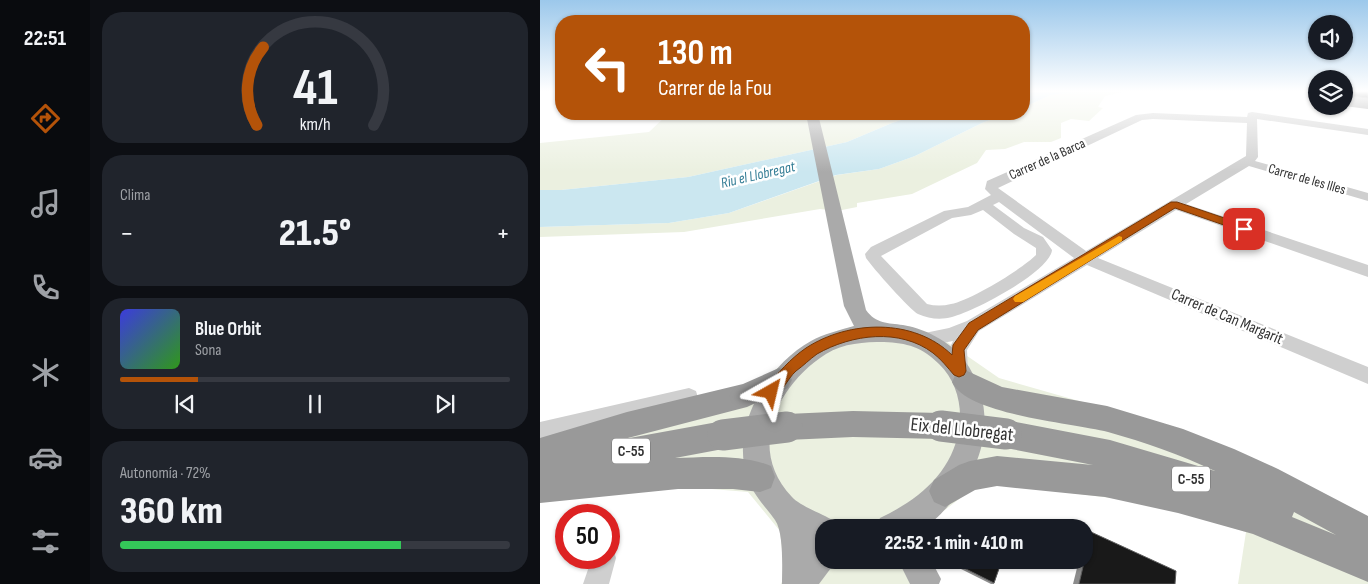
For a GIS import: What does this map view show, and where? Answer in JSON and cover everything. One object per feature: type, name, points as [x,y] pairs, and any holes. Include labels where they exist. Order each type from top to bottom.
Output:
[{"type":"highway","points":[[962,376],[990,395],[1002,399],[1107,419],[1182,443],[1223,459],[1267,480],[1368,534]]},
{"type":"highway","points":[[540,454],[627,425],[747,396],[779,380]]},
{"type":"highway","name":"Eix del Llobregat","points":[[540,470],[722,435],[787,427],[853,424],[940,426],[1006,434],[1077,447],[1188,478],[1273,508],[1368,551]]},
{"type":"highway","points":[[931,509],[970,476],[997,471],[1105,482],[1178,497],[1254,518],[1368,565]]},
{"type":"highway","points":[[540,487],[616,478],[694,472],[730,473],[760,477]]},
{"type":"main road","points":[[813,120],[854,306],[860,319],[881,331]]},
{"type":"main road","points":[[837,339],[848,325],[854,306]]},
{"type":"main road","points":[[815,528],[788,515],[771,498],[760,477],[757,463],[756,434],[764,406],[779,380],[806,356],[837,339],[866,332],[895,332],[921,340],[938,350],[962,376],[972,409],[973,423],[970,446],[960,470],[931,509],[909,519]]},
{"type":"main road","points":[[788,515],[797,544],[798,584]]},
{"type":"main road","points":[[798,584],[815,564]]},
{"type":"street","name":"Carrer de la Barca","points":[[1086,259],[991,189],[992,184],[1137,118]]},
{"type":"street","name":"Carrer de la Barca","points":[[1208,118],[1251,120]]},
{"type":"street","points":[[1274,118],[1368,132]]},
{"type":"street","points":[[921,340],[950,335],[973,326],[1247,162],[1252,157],[1251,120]]},
{"type":"street","name":"Carrer de les Illes","points":[[1247,162],[1368,197]]},
{"type":"street","points":[[983,204],[1020,232],[1040,242],[1045,252],[1043,258],[1038,262],[964,308],[939,312],[930,312],[922,309],[874,258],[873,254],[876,251],[949,214],[971,211],[983,204],[1000,196]]},
{"type":"street","points":[[1174,204],[1368,271]]},
{"type":"street","name":"Carrer de Can Margarit","points":[[1086,259],[1368,376]]},
{"type":"street","points":[[962,376],[958,349],[973,326]]},
{"type":"street","points":[[540,432],[690,397],[691,408]]},
{"type":"street","points":[[596,584],[601,569]]},
{"type":"green space","points":[[1030,118],[1092,118],[1089,121],[1071,119],[1061,123],[1061,138],[1051,142],[1024,142],[1005,149],[986,150],[977,163],[912,194],[857,203],[857,207],[837,211],[820,209],[684,232],[540,237],[540,227],[669,223],[729,213],[837,175],[879,169],[915,156],[990,120],[1030,120]]},
{"type":"green space","points":[[662,120],[901,120],[847,142],[688,177],[561,190],[540,190],[540,143],[649,132]]},
{"type":"green space","points":[[857,325],[909,326],[947,342],[999,378],[1086,403],[1368,524],[1368,584],[1238,584],[1246,532],[1152,503],[981,482],[933,519],[815,519],[815,569],[914,569],[911,584],[781,584],[785,575],[780,531],[748,492],[687,487],[540,445],[746,390],[822,337]]},
{"type":"water","name":"Riu el Llobregat","points":[[901,120],[990,120],[915,156],[879,169],[836,175],[729,213],[669,223],[540,227],[540,190],[561,190],[688,177],[847,142]]},
{"type":"building","points":[[1093,533],[1176,571],[1175,584],[1079,584],[1082,569],[1093,569]]},
{"type":"building","points":[[966,569],[999,569],[994,583]]},
{"type":"slow traffic","points":[[1019,299],[1119,239]]},
{"type":"route","points":[[771,392],[779,380],[812,351],[837,339],[866,332],[895,332],[921,340],[946,356],[959,371],[958,349],[973,326],[1174,204],[1244,229]]}]
